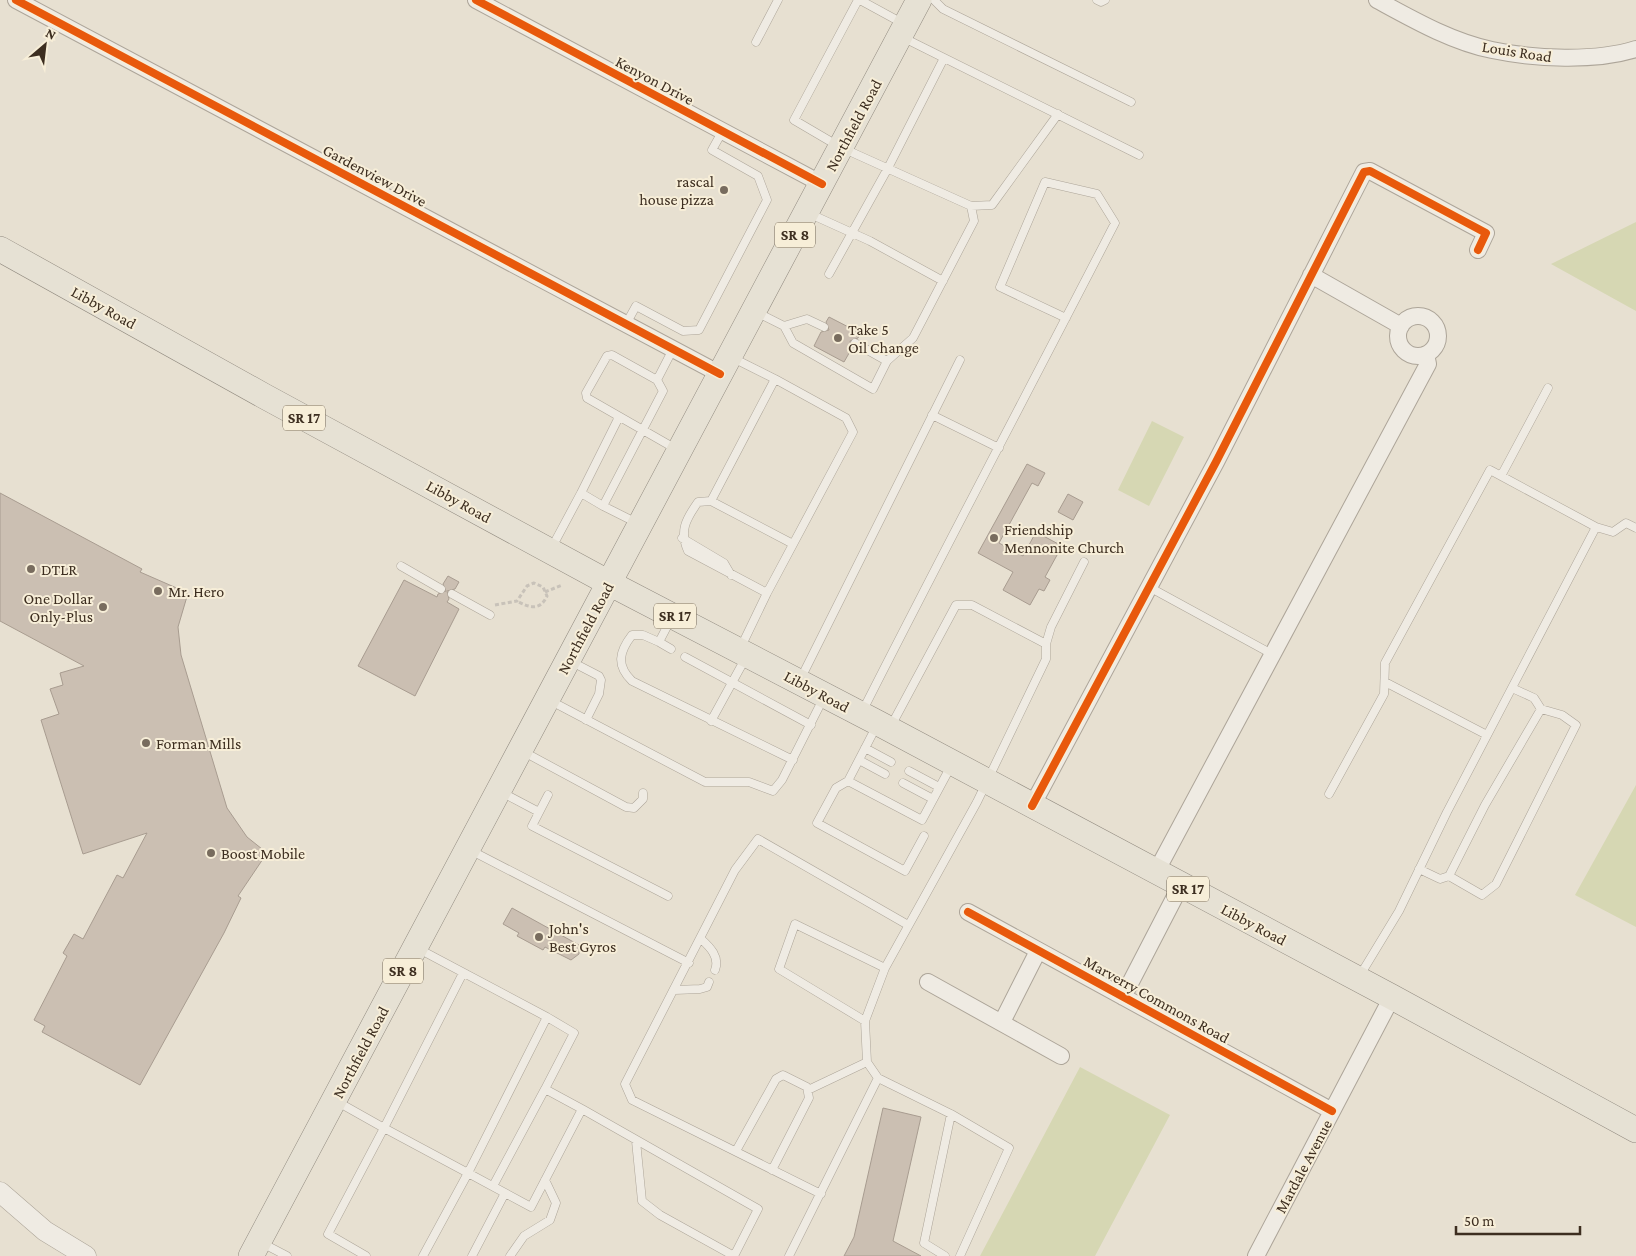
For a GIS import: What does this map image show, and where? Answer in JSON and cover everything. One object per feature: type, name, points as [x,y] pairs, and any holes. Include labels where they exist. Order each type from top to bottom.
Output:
[{"type":"main road","name":"Northfield Road","points":[[255,1249],[919,0]]},
{"type":"main road","name":"Libby Road","points":[[0,249],[264,396],[550,551],[826,695],[1392,997],[1636,1130]]},
{"type":"street","name":"Gardenview Drive","points":[[16,0],[673,349],[725,366]]},
{"type":"street","name":"Kenyon Drive","points":[[476,0],[822,184]]},
{"type":"street","name":"Louis Road","points":[[1377,0],[1430,28],[1492,50],[1561,58],[1613,56],[1636,49]]},
{"type":"street","points":[[1032,806],[1149,587],[1364,172],[1370,171],[1486,234],[1478,250]]},
{"type":"street","points":[[1311,275],[1401,326]]},
{"type":"street","points":[[1421,316],[1430,320],[1437,329],[1438,336],[1435,346],[1426,354],[1417,356],[1403,348],[1399,335],[1401,326],[1412,317],[1421,316]]},
{"type":"street","points":[[1156,872],[1428,364],[1426,354]]},
{"type":"street","name":"Marverry Commons Road","points":[[1123,997],[1181,885]]},
{"type":"street","name":"Marverry Commons Road","points":[[968,912],[1332,1111]]},
{"type":"street","points":[[1002,1022],[1038,950]]},
{"type":"street","points":[[928,982],[1062,1056]]},
{"type":"street","name":"Mardale Avenue","points":[[1256,1256],[1392,997]]},
{"type":"street","points":[[0,1192],[66,1248],[86,1256]]},
{"type":"lane","points":[[756,42],[778,0]]},
{"type":"lane","points":[[1058,114],[992,205],[971,206],[840,146],[794,120],[859,0],[944,58],[1058,114],[1139,155]]},
{"type":"lane","points":[[934,0],[943,9],[1131,102]]},
{"type":"lane","points":[[1097,0],[1101,2],[1105,0]]},
{"type":"lane","points":[[829,274],[888,168],[944,58]]},
{"type":"lane","points":[[626,324],[636,306],[683,331],[699,330],[767,200],[758,176],[712,150],[722,132]]},
{"type":"lane","points":[[924,836],[904,871],[817,823],[836,788],[848,781],[865,748],[999,448],[1115,223],[1097,194],[1045,182],[1000,288],[1066,318]]},
{"type":"lane","points":[[754,311],[784,326],[793,343],[872,389],[887,360],[914,338],[974,221],[971,206]]},
{"type":"lane","points":[[807,212],[851,234],[870,241],[943,281]]},
{"type":"lane","points":[[784,326],[807,319],[824,326]]},
{"type":"lane","points":[[855,343],[887,360]]},
{"type":"lane","points":[[657,380],[673,349]]},
{"type":"lane","points":[[603,506],[643,430],[663,391],[657,380],[612,355],[607,356],[586,393],[587,398],[619,417],[643,430],[680,451]]},
{"type":"lane","points":[[799,682],[960,360]]},
{"type":"lane","points":[[711,721],[732,683],[766,594],[853,432],[846,418],[775,379],[725,366]]},
{"type":"lane","points":[[711,501],[775,379]]},
{"type":"lane","points":[[1501,476],[1548,388]]},
{"type":"lane","points":[[932,415],[999,448]]},
{"type":"lane","points":[[550,551],[619,417]]},
{"type":"lane","points":[[1329,794],[1384,694],[1385,663],[1490,470],[1596,527],[1613,532],[1626,523],[1636,528]]},
{"type":"lane","points":[[581,493],[640,525]]},
{"type":"lane","points":[[766,594],[688,551],[682,538],[688,517],[698,502],[711,501],[793,544]]},
{"type":"lane","points":[[1358,979],[1399,911],[1487,735],[1596,527]]},
{"type":"lane","points":[[960,1256],[1009,1148],[951,1114],[878,1078],[867,1062],[865,1021],[885,968],[977,802],[1046,659],[1046,644],[1051,627],[1084,562]]},
{"type":"lane","points":[[400,566],[441,589]]},
{"type":"lane","points":[[1149,587],[1272,654]]},
{"type":"lane","points":[[452,594],[490,615]]},
{"type":"lane","points":[[876,722],[956,605],[972,605],[1046,644]]},
{"type":"lane","points":[[659,642],[673,615]]},
{"type":"lane","points":[[671,649],[643,635],[632,635],[623,651],[621,661],[623,672],[632,681],[792,760]]},
{"type":"lane","points":[[685,657],[811,725]]},
{"type":"lane","points":[[568,660],[599,676],[601,680],[599,694],[586,720]]},
{"type":"lane","points":[[1385,682],[1487,735]]},
{"type":"lane","points":[[1449,876],[1482,896],[1496,884],[1576,725],[1562,715],[1541,708],[1534,698],[1512,688]]},
{"type":"lane","points":[[548,699],[705,782],[749,782],[773,791],[779,787],[826,695]]},
{"type":"lane","points":[[1419,869],[1440,879],[1449,876],[1485,805],[1541,708]]},
{"type":"lane","points":[[865,748],[891,762]]},
{"type":"lane","points":[[520,750],[626,807],[634,808],[643,799],[644,793]]},
{"type":"lane","points":[[859,760],[885,774]]},
{"type":"lane","points":[[848,781],[922,820],[952,763]]},
{"type":"lane","points":[[909,772],[940,788]]},
{"type":"lane","points":[[903,783],[933,799]]},
{"type":"lane","points":[[499,791],[539,812]]},
{"type":"lane","points":[[548,795],[532,826],[668,896]]},
{"type":"lane","points":[[821,1194],[632,1100],[626,1084],[735,870],[758,839],[908,925]]},
{"type":"lane","points":[[468,849],[689,963]]},
{"type":"lane","points":[[865,1021],[779,969],[795,924],[885,968]]},
{"type":"lane","points":[[701,939],[712,948],[717,964],[715,970]]},
{"type":"lane","points":[[415,947],[574,1033],[493,1186]]},
{"type":"lane","points":[[366,1256],[328,1234],[463,973]]},
{"type":"lane","points":[[675,990],[700,989],[707,986],[710,982]]},
{"type":"lane","points":[[423,1256],[468,1173],[547,1018]]},
{"type":"lane","points":[[808,1090],[867,1062]]},
{"type":"lane","points":[[736,1151],[778,1077],[786,1076],[807,1087],[809,1098],[772,1170]]},
{"type":"lane","points":[[789,1256],[878,1078]]},
{"type":"lane","points":[[545,1089],[758,1209],[734,1256],[660,1215],[642,1201],[636,1141]]},
{"type":"lane","points":[[334,1100],[530,1207],[582,1109]]},
{"type":"lane","points":[[944,1256],[924,1243],[951,1114]]},
{"type":"lane","points":[[510,1256],[524,1236],[550,1220],[556,1203],[545,1180]]},
{"type":"lane","points":[[472,1256],[505,1193]]},
{"type":"lane","points":[[255,1249],[287,1256]]},
{"type":"path","points":[[494,606],[517,601],[529,607],[537,608],[544,602],[547,596],[543,587],[534,583],[527,586],[517,601]]},
{"type":"path","points":[[545,592],[562,585]]},
{"type":"green space","points":[[1636,222],[1636,311],[1551,264]]},
{"type":"green space","points":[[1152,421],[1184,437],[1149,506],[1118,490]]},
{"type":"green space","points":[[1636,785],[1636,927],[1575,895]]},
{"type":"green space","points":[[1080,1067],[1170,1115],[1095,1256],[980,1256]]},
{"type":"building","points":[[829,317],[860,333],[858,338],[850,341],[852,348],[844,362],[814,346],[821,332],[829,330],[826,322]]},
{"type":"building","name":"Friendship Mennonite Church","points":[[1027,464],[1045,473],[1038,486],[1032,483],[999,543],[1023,556],[1036,532],[1062,546],[1045,577],[1050,580],[1044,591],[1039,589],[1030,605],[1003,590],[1013,572],[978,553]]},
{"type":"building","points":[[0,493],[142,569],[140,572],[188,593],[178,627],[181,655],[227,808],[247,837],[267,853],[238,896],[241,898],[224,933],[140,1085],[42,1032],[45,1026],[34,1020],[67,956],[63,953],[74,934],[83,939],[117,875],[123,878],[147,833],[83,854],[41,720],[59,714],[50,689],[63,685],[60,673],[84,666],[0,621]]},
{"type":"building","points":[[1068,494],[1083,502],[1073,520],[1058,512]]},
{"type":"building","points":[[448,576],[459,582],[455,589],[447,591],[449,599],[447,602],[459,609],[415,696],[358,666],[404,580],[437,597],[438,594],[446,591],[443,584]]},
{"type":"building","points":[[512,908],[579,945],[579,954],[571,960],[545,947],[543,950],[517,936],[519,933],[503,924]]},
{"type":"building","points":[[883,1108],[921,1117],[893,1241],[921,1256],[844,1256],[854,1237]]},
{"type":"cycle path","points":[[16,0],[720,374]]},
{"type":"cycle path","points":[[476,0],[822,184]]},
{"type":"cycle path","points":[[1032,806],[1216,462],[1364,172],[1370,171],[1486,233],[1478,250]]},
{"type":"cycle path","points":[[968,912],[1332,1111]]},
{"type":"place","name":"rascal house pizza","points":[[724,190]]},
{"type":"place","name":"Take 5 Oil Change","points":[[838,338]]},
{"type":"place","name":"Friendship Mennonite Church","points":[[994,538]]},
{"type":"place","name":"DTLR","points":[[31,569]]},
{"type":"place","name":"Mr. Hero","points":[[158,591]]},
{"type":"place","name":"One Dollar Only-Plus","points":[[103,607]]},
{"type":"place","name":"Forman Mills","points":[[146,743]]},
{"type":"place","name":"Boost Mobile","points":[[211,853]]},
{"type":"place","name":"John's Best Gyros","points":[[539,937]]}]
